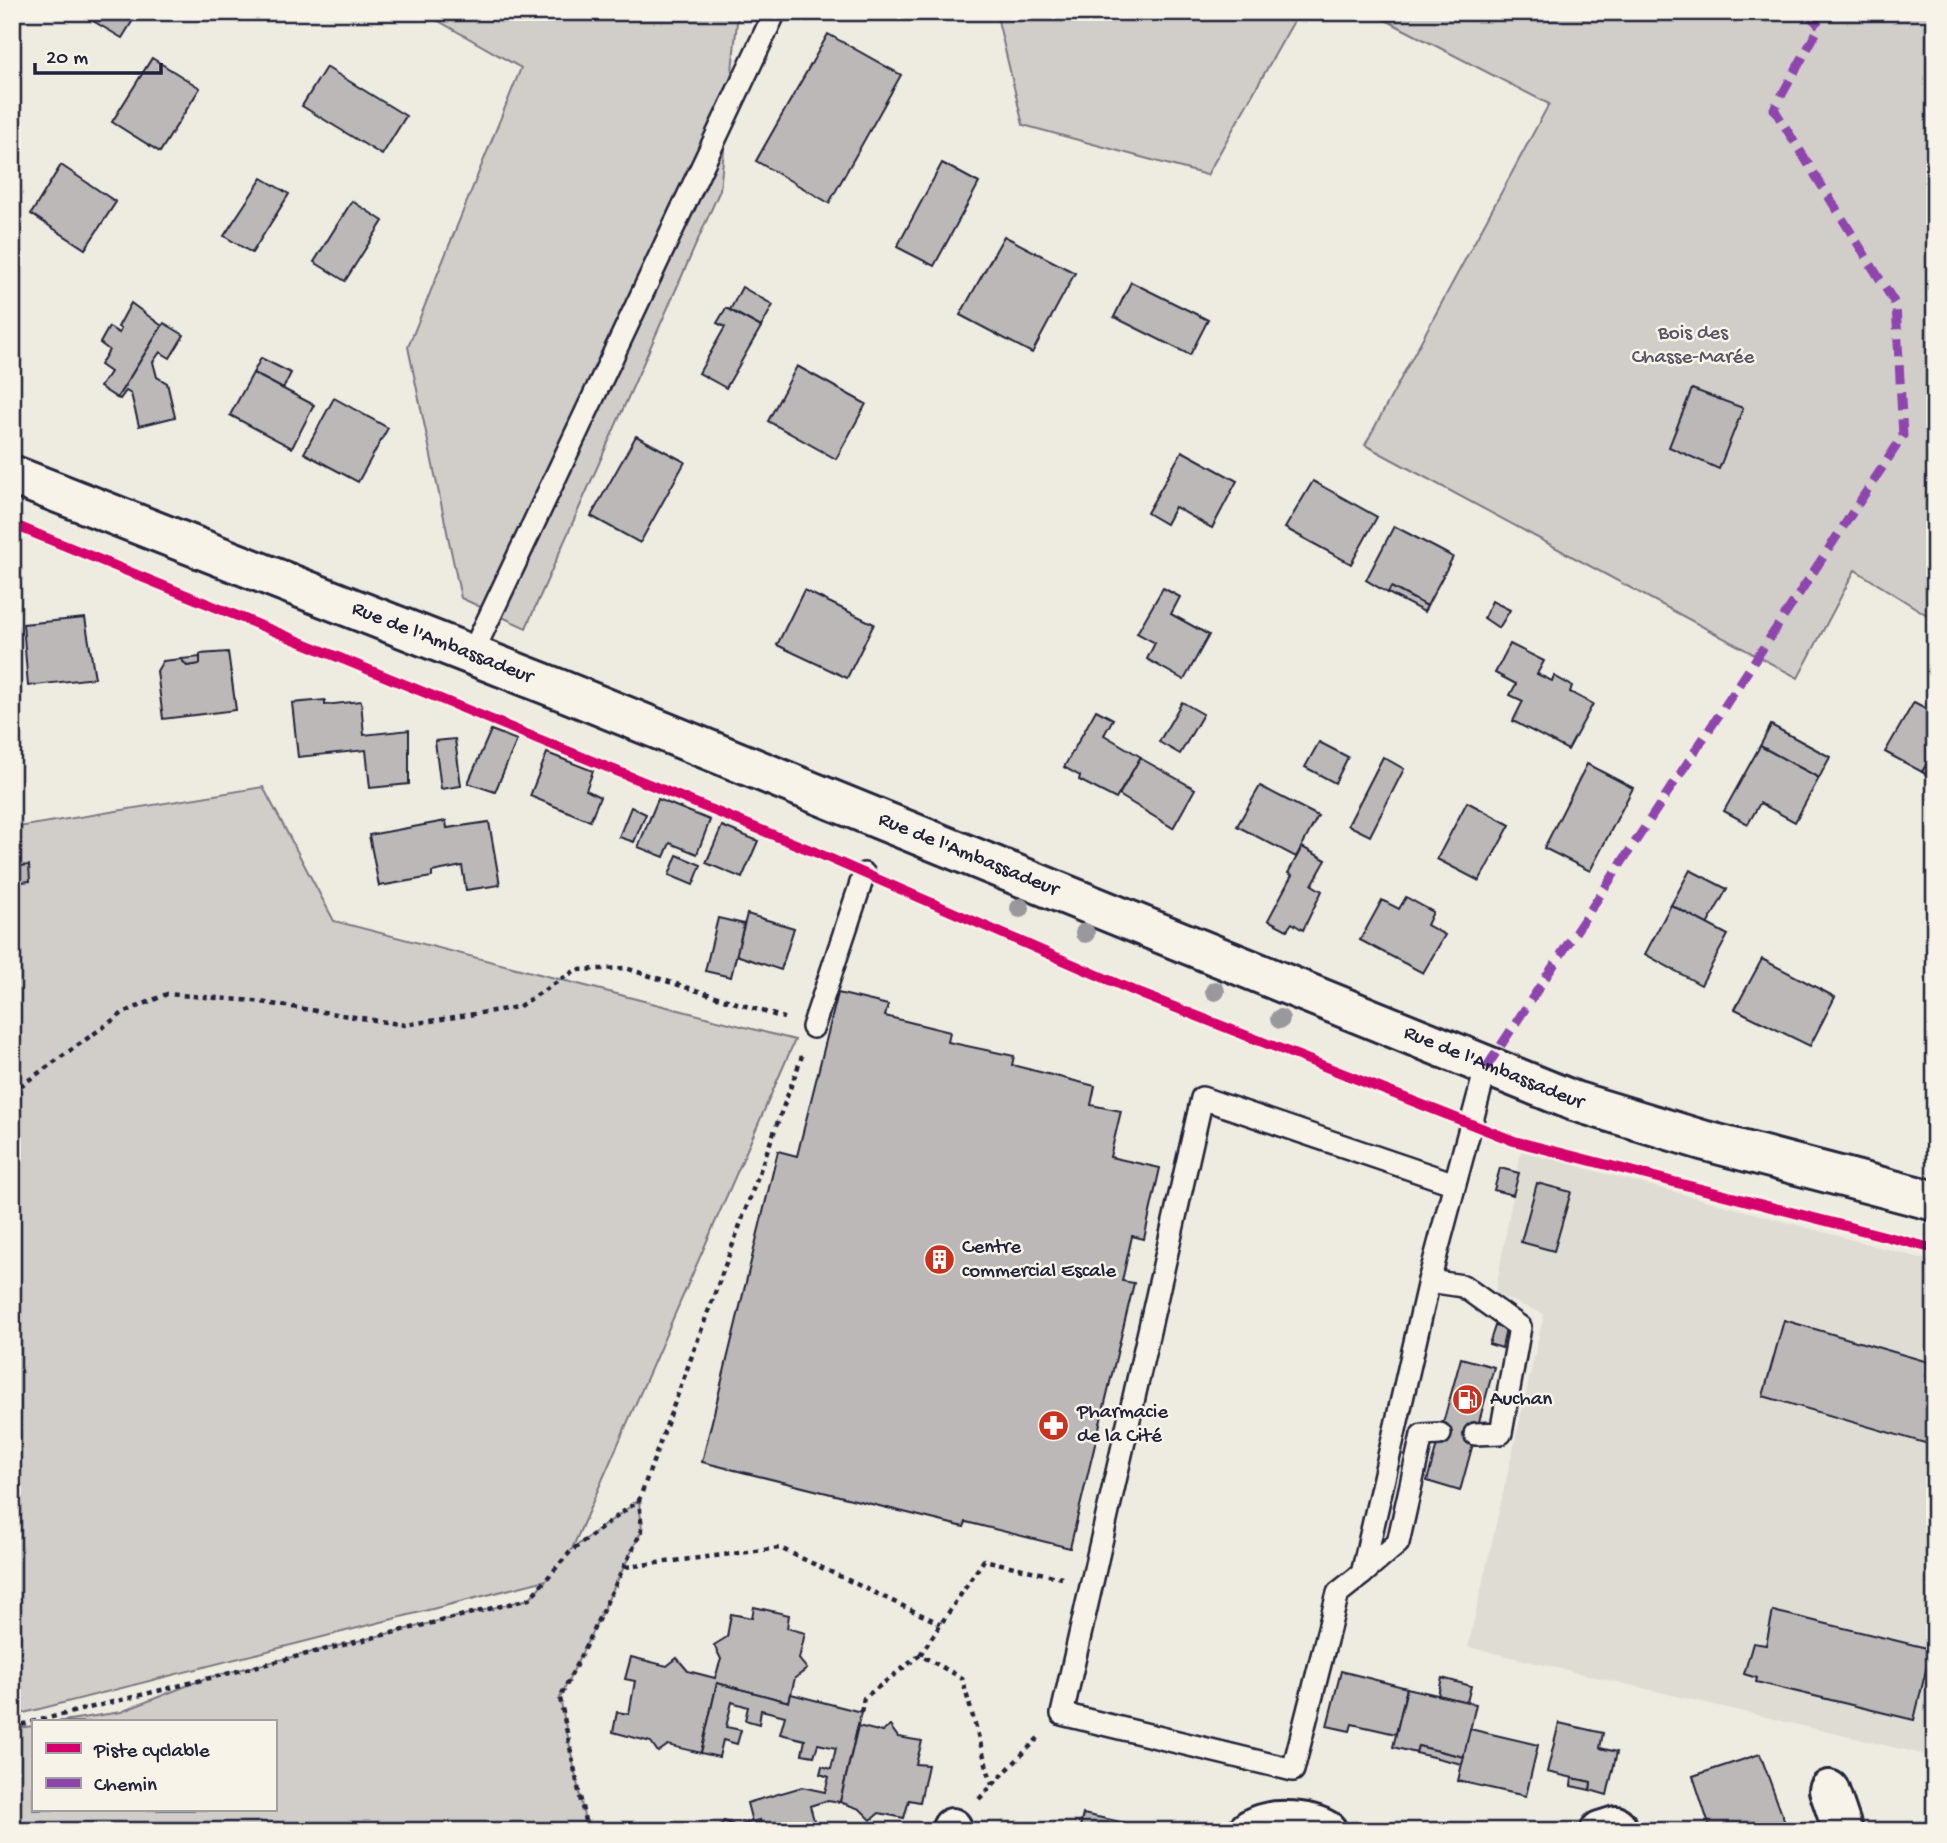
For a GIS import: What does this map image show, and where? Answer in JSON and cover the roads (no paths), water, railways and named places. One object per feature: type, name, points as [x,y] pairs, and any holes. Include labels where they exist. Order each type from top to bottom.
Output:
[{"type":"main road","name":"Rue de l'Ambassadeur","points":[[12,475],[472,654],[1486,1068],[1574,1101],[1702,1140],[1935,1201]]},
{"type":"main road","points":[[1829,1790],[1843,1831]]},
{"type":"main road","points":[[1248,1831],[1259,1822],[1315,1824],[1327,1831]]},
{"type":"lane","points":[[472,654],[775,12]]},
{"type":"lane","points":[[813,1027],[864,874]]},
{"type":"lane","points":[[1362,1574],[1429,1281],[1486,1068]]},
{"type":"lane","points":[[1440,1434],[1422,1435],[1398,1543],[1338,1593],[1293,1770],[1062,1714],[1202,1098],[1455,1184]]},
{"type":"lane","points":[[1429,1281],[1463,1286],[1520,1327],[1501,1433],[1475,1434]]},
{"type":"place","name":"Centre commercial Escale","points":[[939,1260]]},
{"type":"place","name":"Auchan","points":[[1467,1400]]},
{"type":"place","name":"Pharmacie de la Cité","points":[[1054,1425]]},
{"type":"park label","name":"Bois des Chasse-Marée","points":[[1693,346]]}]
